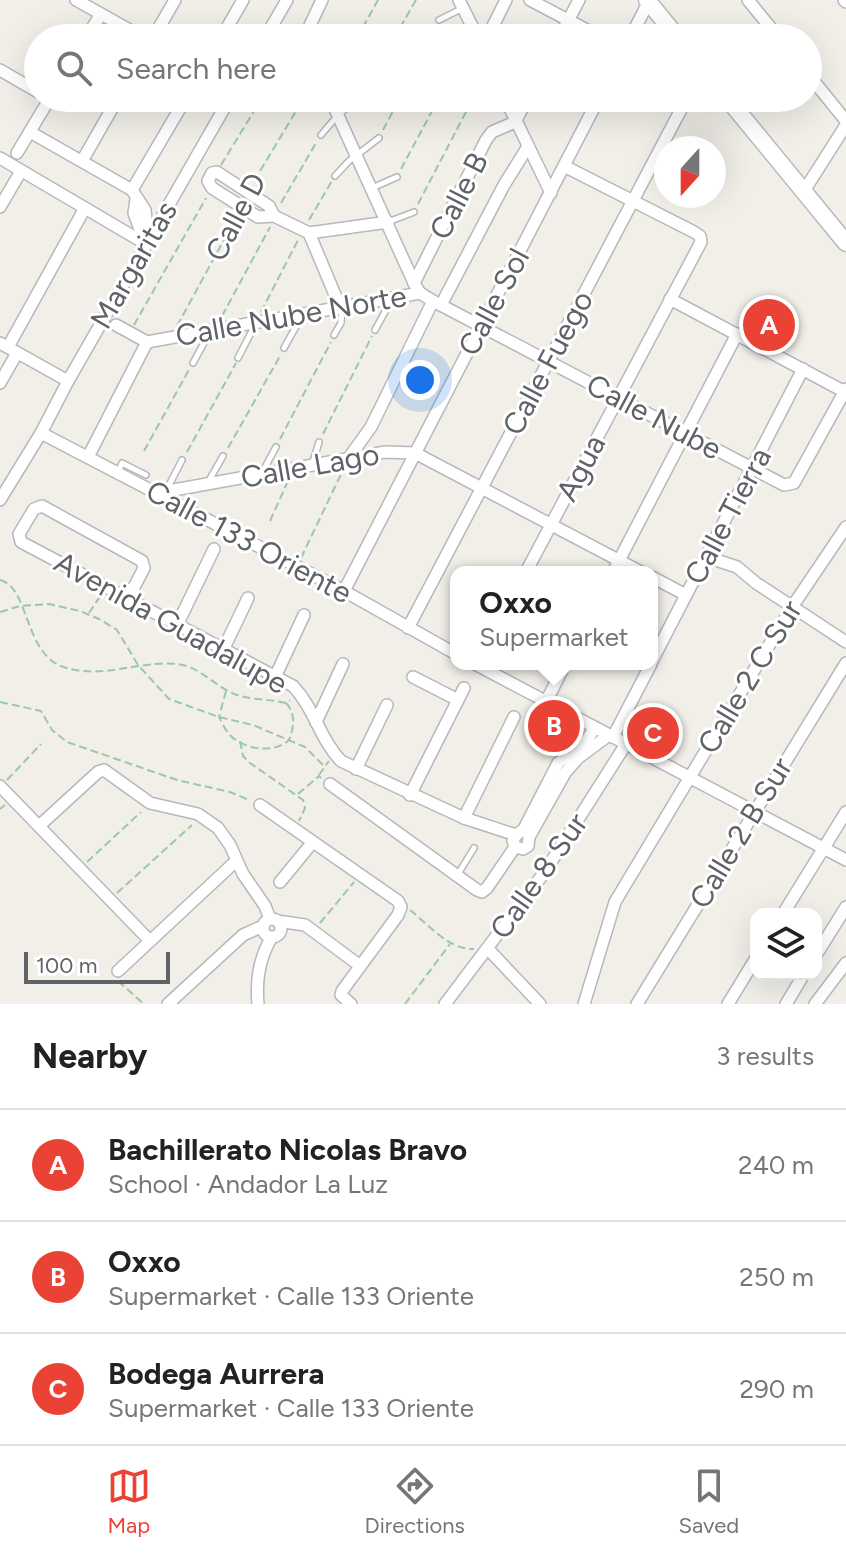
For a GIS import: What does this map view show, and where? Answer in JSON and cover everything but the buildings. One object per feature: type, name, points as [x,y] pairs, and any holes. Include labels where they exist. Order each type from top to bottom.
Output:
[{"type":"main road","points":[[648,1],[667,24]]},
{"type":"main road","points":[[739,112],[845,240]]},
{"type":"street","points":[[76,0],[119,24]]},
{"type":"street","points":[[161,24],[175,0]]},
{"type":"street","points":[[229,24],[243,0]]},
{"type":"street","points":[[273,24],[287,0]]},
{"type":"street","points":[[310,24],[322,0]]},
{"type":"street","points":[[494,24],[506,0]]},
{"type":"street","points":[[530,0],[576,24]]},
{"type":"street","points":[[567,24],[579,0]]},
{"type":"street","points":[[748,0],[768,24]]},
{"type":"street","points":[[637,24],[648,1]]},
{"type":"street","points":[[461,4],[471,24]]},
{"type":"street","points":[[95,24],[101,14]]},
{"type":"street","points":[[0,70],[24,84]]},
{"type":"street","points":[[804,191],[846,123],[822,92]]},
{"type":"street","points":[[17,153],[41,112]]},
{"type":"street","points":[[82,161],[110,112]]},
{"type":"street","points":[[147,242],[134,213],[134,194],[178,112]]},
{"type":"street","name":"Margaritas","points":[[1,495],[41,433],[222,112]]},
{"type":"street","points":[[337,112],[417,288]]},
{"type":"street","points":[[511,112],[551,193]]},
{"type":"street","points":[[515,122],[520,112]]},
{"type":"street","name":"Calle Sol","points":[[344,591],[592,112]]},
{"type":"street","name":"Calle Fuego","points":[[408,628],[680,112]]},
{"type":"street","name":"Calle B","points":[[417,288],[486,140],[492,132],[515,122]]},
{"type":"street","points":[[30,132],[134,194]]},
{"type":"street","points":[[347,459],[371,427],[437,303],[527,148]]},
{"type":"street","points":[[0,158],[147,242]]},
{"type":"street","points":[[564,166],[634,200]]},
{"type":"street","points":[[0,207],[21,171]]},
{"type":"street","points":[[274,216],[269,206],[217,172],[212,173],[208,181],[212,188],[258,217],[274,216],[306,231],[388,222]]},
{"type":"street","name":"Agua","points":[[529,566],[701,242],[700,236],[634,200]]},
{"type":"street","points":[[0,383],[8,348],[85,208]]},
{"type":"street","points":[[306,231],[341,309]]},
{"type":"street","name":"Calle Nube Norte","points":[[88,457],[147,342],[256,321],[341,309],[392,298],[417,288]]},
{"type":"street","name":"Calle Nube","points":[[417,288],[437,303],[784,485],[794,483],[845,390]]},
{"type":"street","points":[[670,299],[845,390]]},
{"type":"street","points":[[116,325],[147,342]]},
{"type":"street","points":[[616,566],[737,334]]},
{"type":"street","points":[[8,348],[68,381]]},
{"type":"street","name":"Calle Tierra","points":[[658,649],[803,369]]},
{"type":"street","name":"Calle 133 Oriente","points":[[41,433],[161,493],[450,651]]},
{"type":"street","name":"Calle Lago","points":[[161,493],[385,452],[415,453]]},
{"type":"street","points":[[415,453],[630,566]]},
{"type":"street","name":"Avenida Guadalupe","points":[[129,597],[144,568],[142,561],[37,506],[19,537],[21,542],[276,675],[299,693],[334,753],[356,769],[517,844]]},
{"type":"street","name":"Calle 2 C Sur","points":[[584,1004],[612,909],[792,607],[846,527]]},
{"type":"street","points":[[178,623],[214,549]]},
{"type":"street","points":[[707,557],[737,567],[756,583],[846,642]]},
{"type":"street","points":[[658,580],[686,595]]},
{"type":"street","points":[[224,648],[248,598]]},
{"type":"street","points":[[276,675],[304,615]]},
{"type":"street","name":"Calle 2 B Sur","points":[[637,1004],[846,663]]},
{"type":"street","points":[[316,722],[343,664]]},
{"type":"street","points":[[487,670],[846,860]]},
{"type":"street","points":[[546,702],[562,670]]},
{"type":"street","name":"Calle Tierra","points":[[611,736],[647,670]]},
{"type":"street","points":[[413,677],[458,700]]},
{"type":"street","points":[[410,795],[464,688]]},
{"type":"street","points":[[356,769],[387,705]]},
{"type":"street","points":[[464,818],[514,717]]},
{"type":"street","points":[[570,759],[595,728]]},
{"type":"street","points":[[330,784],[482,892],[517,844],[558,763],[611,736]]},
{"type":"street","name":"Calle 8 Sur","points":[[445,1004],[569,835],[626,744]]},
{"type":"street","points":[[39,826],[98,772],[104,770],[150,803],[176,807],[201,816],[218,828],[273,924],[304,931],[357,968]]},
{"type":"street","points":[[0,786],[150,941]]},
{"type":"street","points":[[260,805],[398,901],[401,907],[341,995],[351,1004]]},
{"type":"street","points":[[787,908],[846,812]]},
{"type":"street","points":[[280,882],[312,843]]},
{"type":"street","points":[[118,971],[236,861]]},
{"type":"street","points":[[822,945],[846,907]]},
{"type":"street","points":[[168,1004],[243,935],[273,924],[296,923],[314,930],[357,968]]},
{"type":"street","points":[[258,1004],[256,979],[271,938],[264,933],[273,924]]},
{"type":"street","points":[[488,949],[540,1004]]},
{"type":"street","points":[[815,1004],[846,963]]},
{"type":"street","points":[[728,1004],[750,968]]},
{"type":"street","points":[[786,1004],[800,980]]},
{"type":"lane","points":[[439,20],[461,4]]},
{"type":"lane","points":[[321,135],[342,112]]},
{"type":"lane","points":[[335,176],[379,138]]},
{"type":"lane","points":[[371,188],[397,177]]},
{"type":"lane","points":[[388,222],[414,212]]},
{"type":"lane","points":[[375,330],[392,298]]},
{"type":"lane","points":[[334,335],[341,323],[341,309]]},
{"type":"lane","points":[[284,348],[304,313]]},
{"type":"lane","points":[[238,358],[256,321]]},
{"type":"lane","points":[[193,363],[214,329]]},
{"type":"lane","points":[[312,466],[319,442]]},
{"type":"lane","points":[[260,475],[276,447]]},
{"type":"lane","points":[[207,485],[223,456]]},
{"type":"lane","points":[[161,493],[182,460]]},
{"type":"lane","points":[[117,472],[122,463],[146,475]]},
{"type":"lane","points":[[458,874],[474,848]]},
{"type":"path","points":[[365,24],[378,0]]},
{"type":"path","points":[[402,24],[416,0]]},
{"type":"path","points":[[437,24],[439,20]]},
{"type":"path","points":[[217,172],[253,112]]},
{"type":"path","name":"Calle D","points":[[247,192],[296,112]]},
{"type":"path","points":[[379,138],[393,112]]},
{"type":"path","points":[[397,177],[432,112]]},
{"type":"path","points":[[414,212],[466,112]]},
{"type":"path","points":[[214,329],[321,135]]},
{"type":"path","points":[[256,321],[335,176]]},
{"type":"path","points":[[130,332],[212,188]]},
{"type":"path","name":"Calle D","points":[[171,337],[241,206]]},
{"type":"path","points":[[319,442],[375,330]]},
{"type":"path","points":[[276,447],[334,335]]},
{"type":"path","points":[[223,456],[284,348]]},
{"type":"path","points":[[182,460],[238,358]]},
{"type":"path","points":[[144,451],[193,363]]},
{"type":"path","points":[[297,566],[347,459]]},
{"type":"path","points":[[270,521],[294,469]]},
{"type":"path","points":[[0,580],[8,582],[15,589],[30,632],[42,653],[61,666],[90,672],[138,665],[180,664],[237,695],[286,703],[294,720],[289,740],[277,748],[259,749],[230,735],[219,717],[226,690]]},
{"type":"path","points":[[89,614],[107,586]]},
{"type":"path","points":[[0,612],[20,606],[49,604],[89,614],[117,630],[138,665],[169,699],[219,717],[253,725],[289,740],[305,747],[325,767]]},
{"type":"path","points":[[286,703],[299,693]]},
{"type":"path","points":[[0,702],[41,711],[52,730],[67,742],[177,780],[230,792],[260,805]]},
{"type":"path","points":[[240,741],[243,756],[250,763],[303,800],[305,808],[294,829]]},
{"type":"path","points":[[0,786],[41,744]]},
{"type":"path","points":[[297,795],[319,776],[334,753]]},
{"type":"path","points":[[319,776],[330,784]]},
{"type":"path","points":[[80,869],[150,803]]},
{"type":"path","points":[[110,899],[201,816]]},
{"type":"path","points":[[314,930],[360,876]]},
{"type":"path","points":[[401,907],[410,910],[451,943],[465,950],[488,949]]},
{"type":"path","points":[[405,1004],[451,943]]},
{"type":"path","points":[[118,971],[112,976],[144,1004]]},
{"type":"place","name":"Bachillerato Nicolas Bravo","points":[[769,325]]},
{"type":"place","name":"Oxxo","points":[[554,726]]},
{"type":"place","name":"Bodega Aurrera","points":[[653,733]]}]
